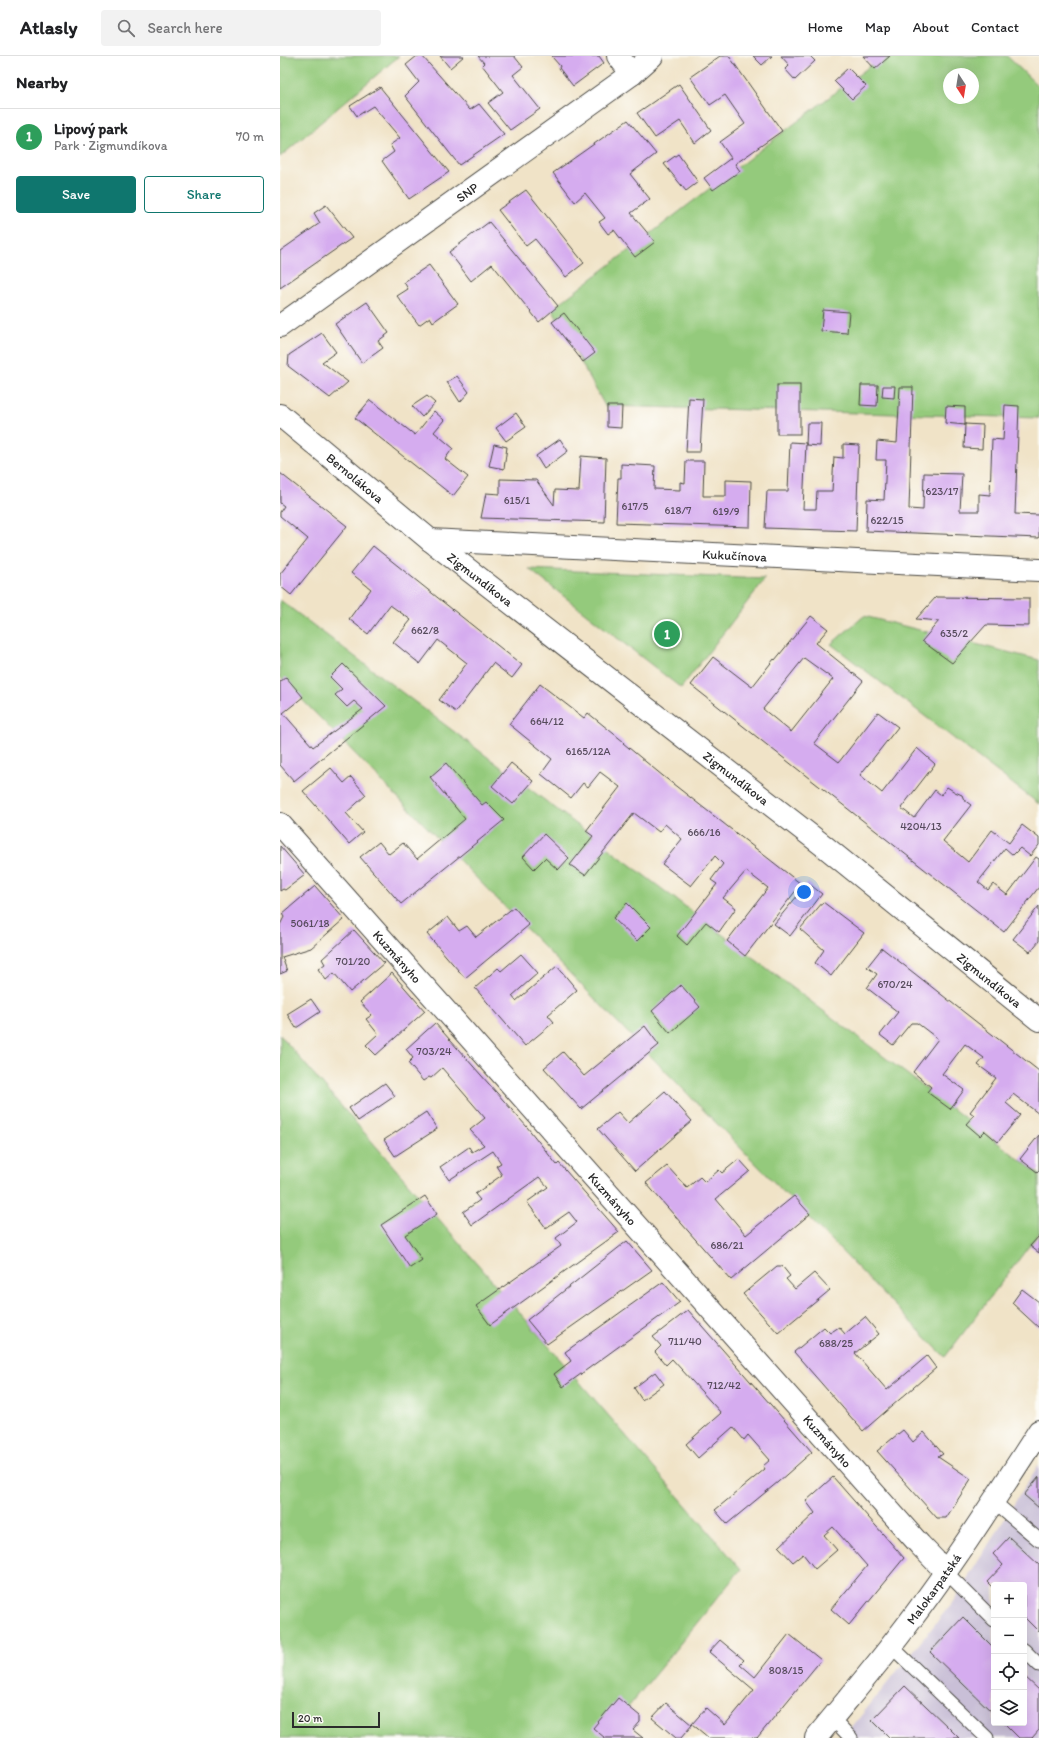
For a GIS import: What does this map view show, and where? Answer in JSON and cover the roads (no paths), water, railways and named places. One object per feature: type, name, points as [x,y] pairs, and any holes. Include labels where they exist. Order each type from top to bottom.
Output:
[{"type":"street","points":[[618,56],[632,74]]},
{"type":"street","name":"SNP","points":[[280,326],[632,74],[652,56]]},
{"type":"street","name":"Bernolákova","points":[[280,415],[430,540]]},
{"type":"street","name":"Kukučínova","points":[[430,540],[1039,570]]},
{"type":"street","name":"Zigmundíkova","points":[[430,540],[824,846],[1039,1020]]},
{"type":"street","name":"Kuzmányho","points":[[280,824],[915,1539],[946,1572]]},
{"type":"street","name":"Malokarpatská","points":[[816,1738],[891,1646],[946,1572],[994,1502],[1039,1431]]},
{"type":"lane","points":[[994,1502],[1039,1540]]},
{"type":"lane","points":[[946,1572],[992,1618]]},
{"type":"lane","points":[[891,1646],[987,1738]]},
{"type":"lane","points":[[1027,1653],[1039,1665]]},
{"type":"lane","points":[[832,1718],[851,1738]]},
{"type":"place","name":"Lipový park","points":[[667,634]]}]
